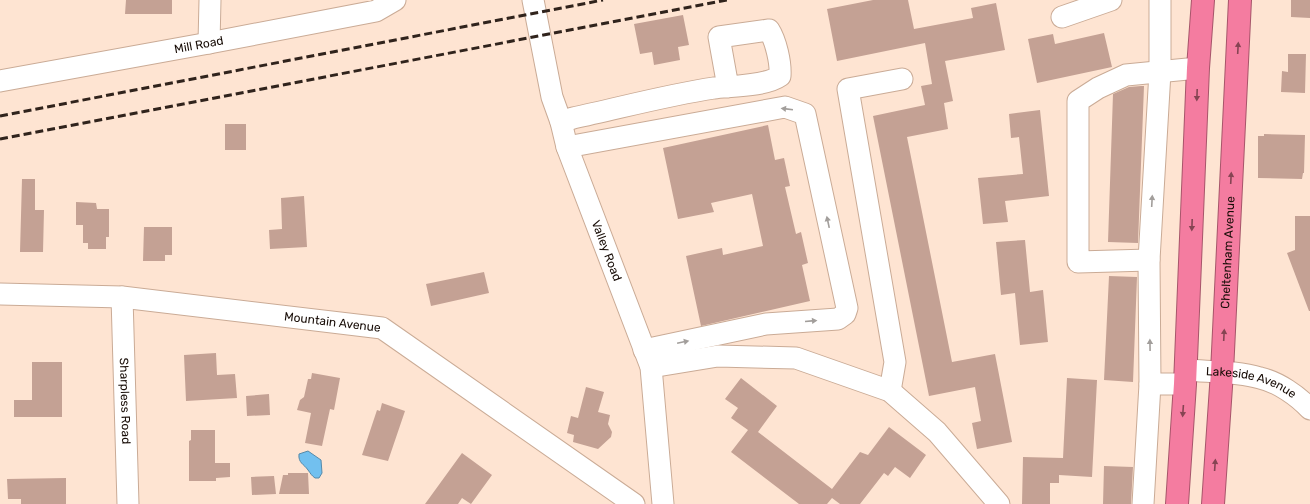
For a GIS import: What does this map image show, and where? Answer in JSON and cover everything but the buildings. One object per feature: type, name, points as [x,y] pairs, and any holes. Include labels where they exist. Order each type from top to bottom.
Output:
[{"type":"highway","points":[[1177,504],[1185,377],[1202,0]]},
{"type":"highway","name":"Cheltenham Avenue","points":[[1213,504],[1222,372],[1240,0]]},
{"type":"street","points":[[209,43],[210,0]]},
{"type":"street","name":"Mill Road","points":[[0,81],[376,11],[395,0]]},
{"type":"street","name":"Valley Road","points":[[533,0],[552,97],[561,122],[567,147],[648,358],[663,504]]},
{"type":"street","points":[[1062,17],[1111,0]]},
{"type":"street","points":[[1143,504],[1150,384],[1149,260],[1160,72],[1160,0]]},
{"type":"street","points":[[1149,260],[1078,262],[1078,101],[1098,88],[1126,75],[1198,68]]},
{"type":"street","points":[[890,391],[895,362],[848,89],[902,79]]},
{"type":"street","points":[[561,122],[678,95],[728,87]]},
{"type":"street","points":[[567,147],[786,107],[805,114],[846,308],[845,314],[838,318],[766,324],[648,358]]},
{"type":"street","name":"Mountain Avenue","points":[[0,294],[122,297],[382,328],[634,504]]},
{"type":"street","name":"Sharpless Road","points":[[122,297],[128,504]]},
{"type":"street","points":[[648,358],[718,356],[796,358],[890,391],[937,432],[999,504]]},
{"type":"street","name":"Lakeside Avenue","points":[[1150,384],[1222,372],[1261,378],[1283,388],[1310,409]]},
{"type":"water","points":[[308,451],[321,460],[322,473],[319,478],[315,478],[299,459],[299,454]]},
{"type":"railway","points":[[0,116],[603,0]]},
{"type":"railway","points":[[0,139],[727,0]]}]
